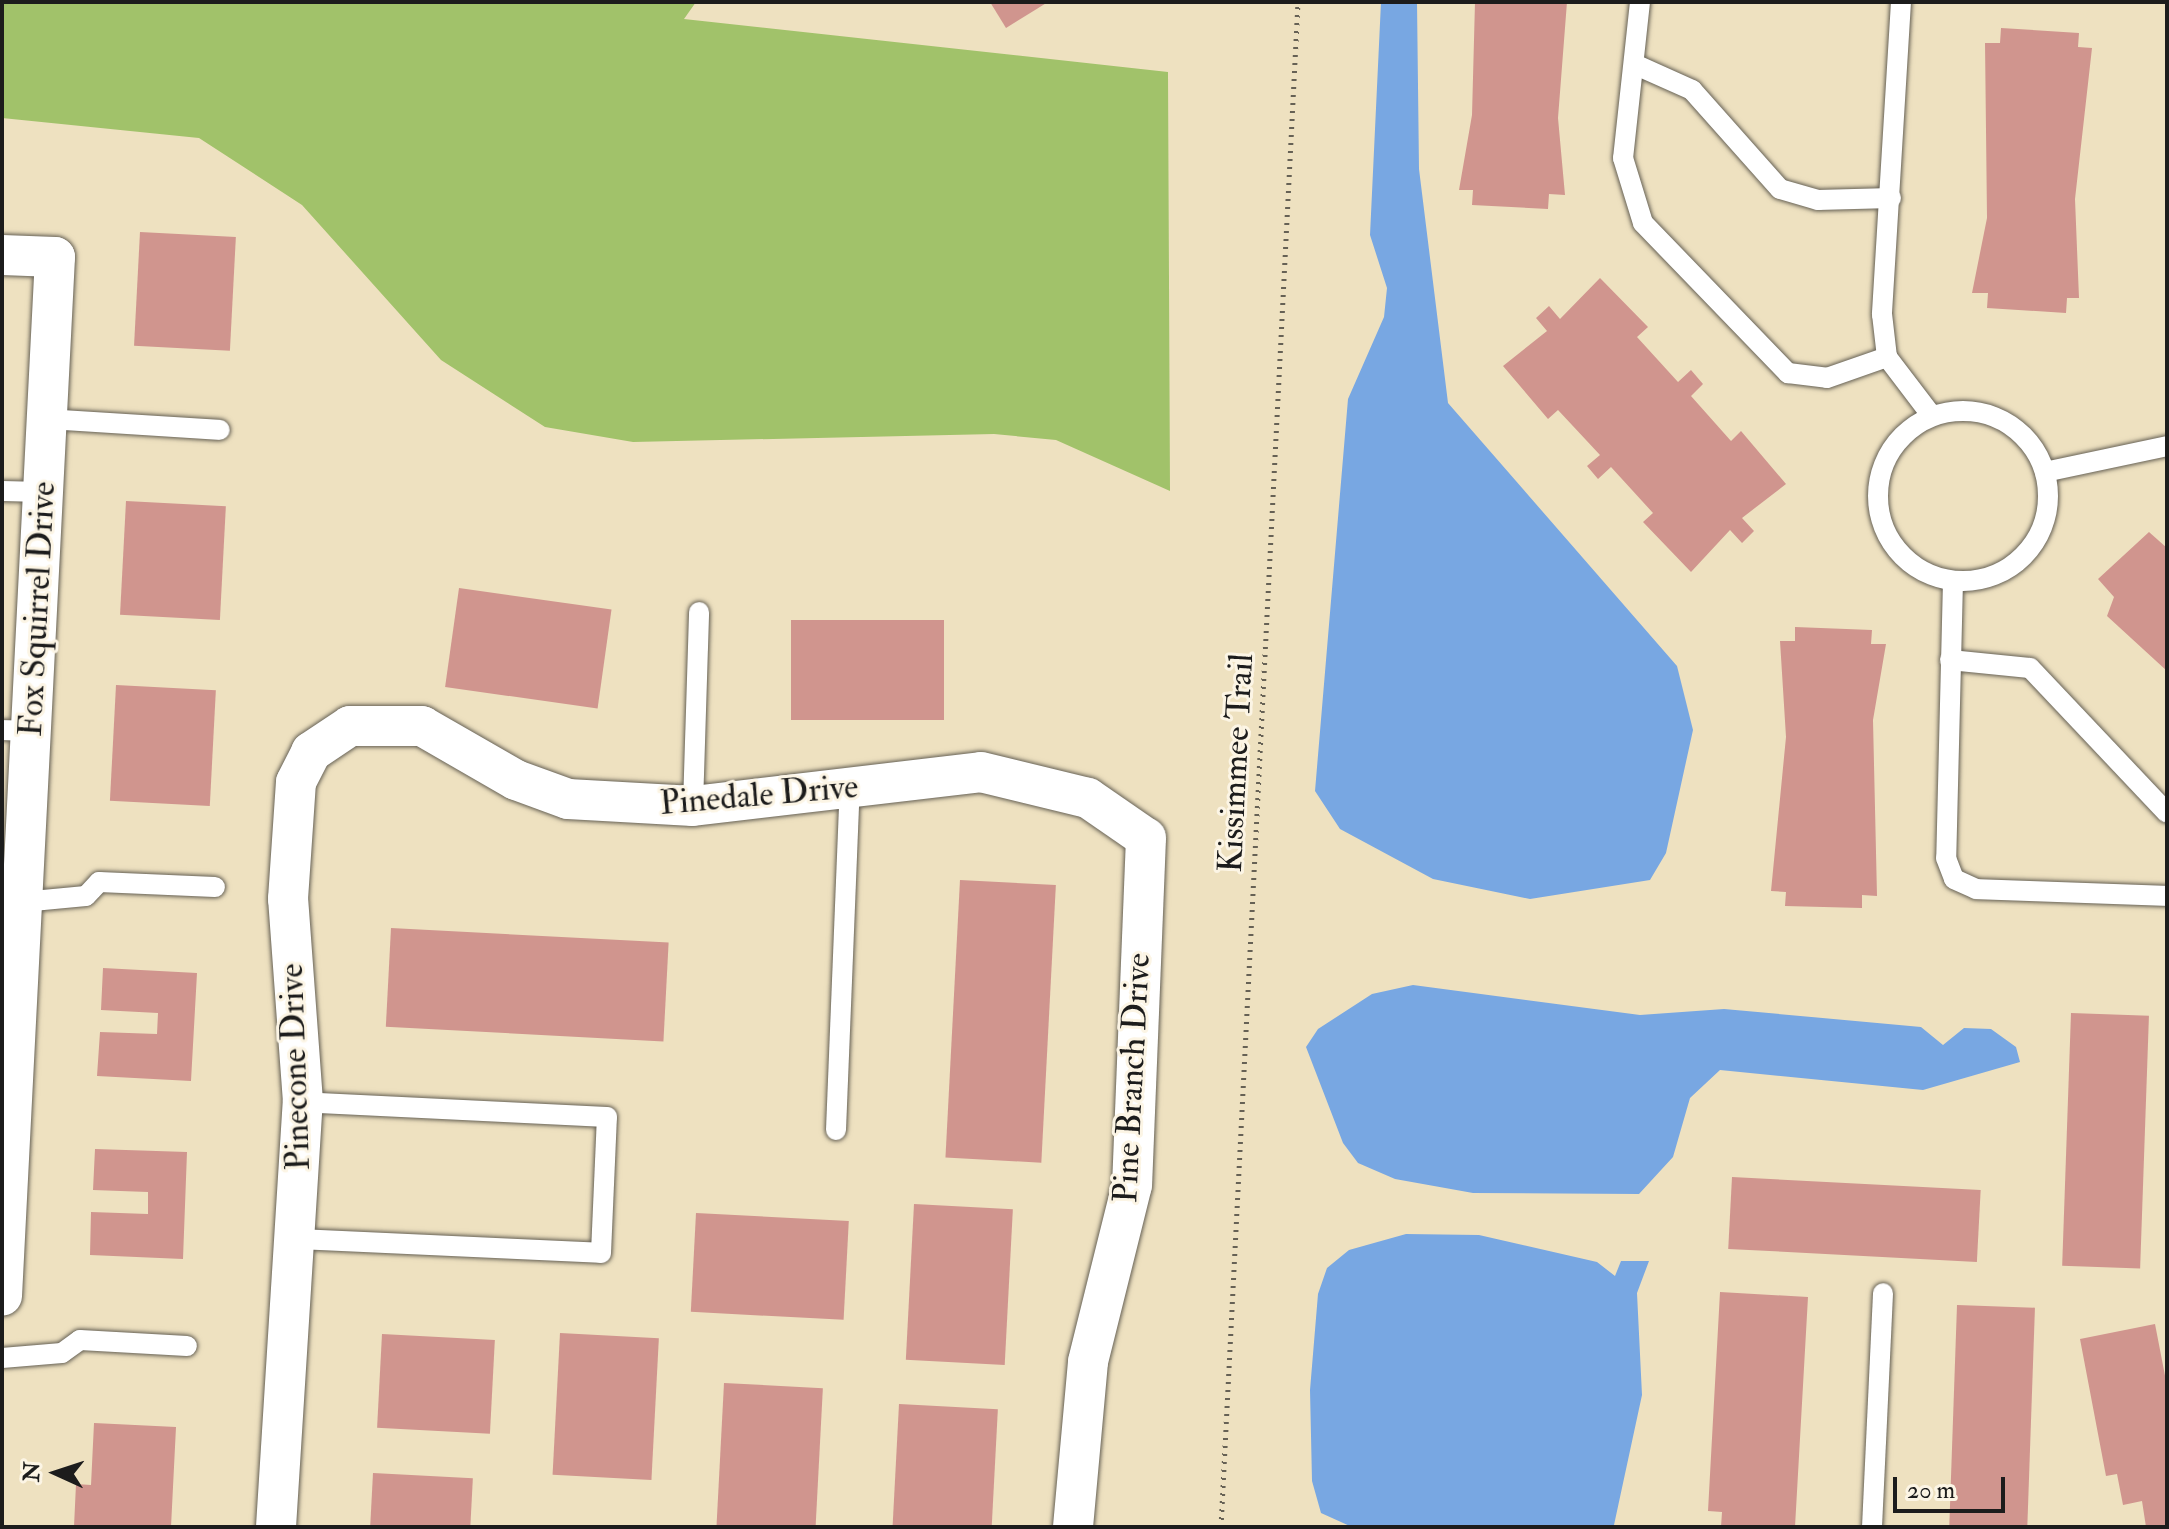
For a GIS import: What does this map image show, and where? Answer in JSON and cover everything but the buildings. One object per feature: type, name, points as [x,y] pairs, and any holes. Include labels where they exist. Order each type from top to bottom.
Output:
[{"type":"street","name":"Fox Squirrel Drive","points":[[2,255],[55,257],[43,492],[17,730],[22,902],[7,1095],[2,1296]]},
{"type":"street","name":"Pinecone Drive","points":[[276,1527],[297,1239],[303,1102],[288,899],[296,782],[311,752],[350,726],[422,726],[442,737]]},
{"type":"street","name":"Pinedale Drive","points":[[442,737],[516,780],[568,799],[693,806],[981,772],[1088,798]]},
{"type":"street","name":"Pine Branch Drive","points":[[1073,1527],[1088,1362],[1132,1185],[1146,838],[1088,798]]},
{"type":"lane","points":[[1640,2],[1623,158],[1643,223],[1788,373],[1827,378],[1887,357]]},
{"type":"lane","points":[[1901,2],[1882,314],[1887,357],[1932,416]]},
{"type":"lane","points":[[1634,64],[1692,90],[1780,189],[1818,200],[1891,198]]},
{"type":"lane","points":[[1960,410],[2013,426],[2045,472],[2042,527],[2028,551],[1981,580],[1953,581],[1903,557],[1878,507],[1889,452],[1932,416],[1960,410]]},
{"type":"lane","points":[[47,419],[220,430]]},
{"type":"lane","points":[[2045,472],[2167,446]]},
{"type":"lane","points":[[2,491],[43,492]]},
{"type":"lane","points":[[1953,581],[1946,858],[1954,879],[1976,889],[2167,896]]},
{"type":"lane","points":[[693,806],[699,612]]},
{"type":"lane","points":[[1950,660],[2014,663],[2045,678],[2167,813]]},
{"type":"lane","points":[[836,1130],[850,787]]},
{"type":"lane","points":[[22,902],[86,896],[99,882],[215,887]]},
{"type":"lane","points":[[297,1239],[601,1253],[607,1117],[303,1102]]},
{"type":"lane","points":[[1872,1527],[1883,1293]]},
{"type":"lane","points":[[2,1358],[62,1353],[80,1340],[187,1346]]},
{"type":"path","name":"Kissimmee Trail","points":[[1221,1527],[1298,2]]},
{"type":"green space","points":[[2,2],[696,2],[684,19],[1168,72],[1170,491],[1056,440],[994,434],[633,442],[545,427],[441,360],[302,205],[199,138],[2,118]]},
{"type":"water","points":[[1381,2],[1417,2],[1419,169],[1448,403],[1677,666],[1693,730],[1666,853],[1650,880],[1530,899],[1433,879],[1340,829],[1315,791],[1348,399],[1384,317],[1387,288],[1370,235]]},
{"type":"water","points":[[1413,985],[1640,1015],[1724,1009],[1921,1027],[1943,1045],[1964,1028],[1991,1029],[2016,1047],[2020,1062],[1923,1090],[1720,1070],[1690,1098],[1673,1157],[1639,1194],[1473,1193],[1395,1179],[1358,1163],[1343,1143],[1306,1047],[1318,1029],[1372,994]]},
{"type":"water","points":[[1406,1234],[1479,1235],[1597,1262],[1615,1276],[1621,1261],[1649,1261],[1637,1293],[1642,1395],[1614,1525],[1352,1527],[1321,1513],[1312,1481],[1310,1390],[1318,1294],[1327,1268],[1349,1250]]}]
